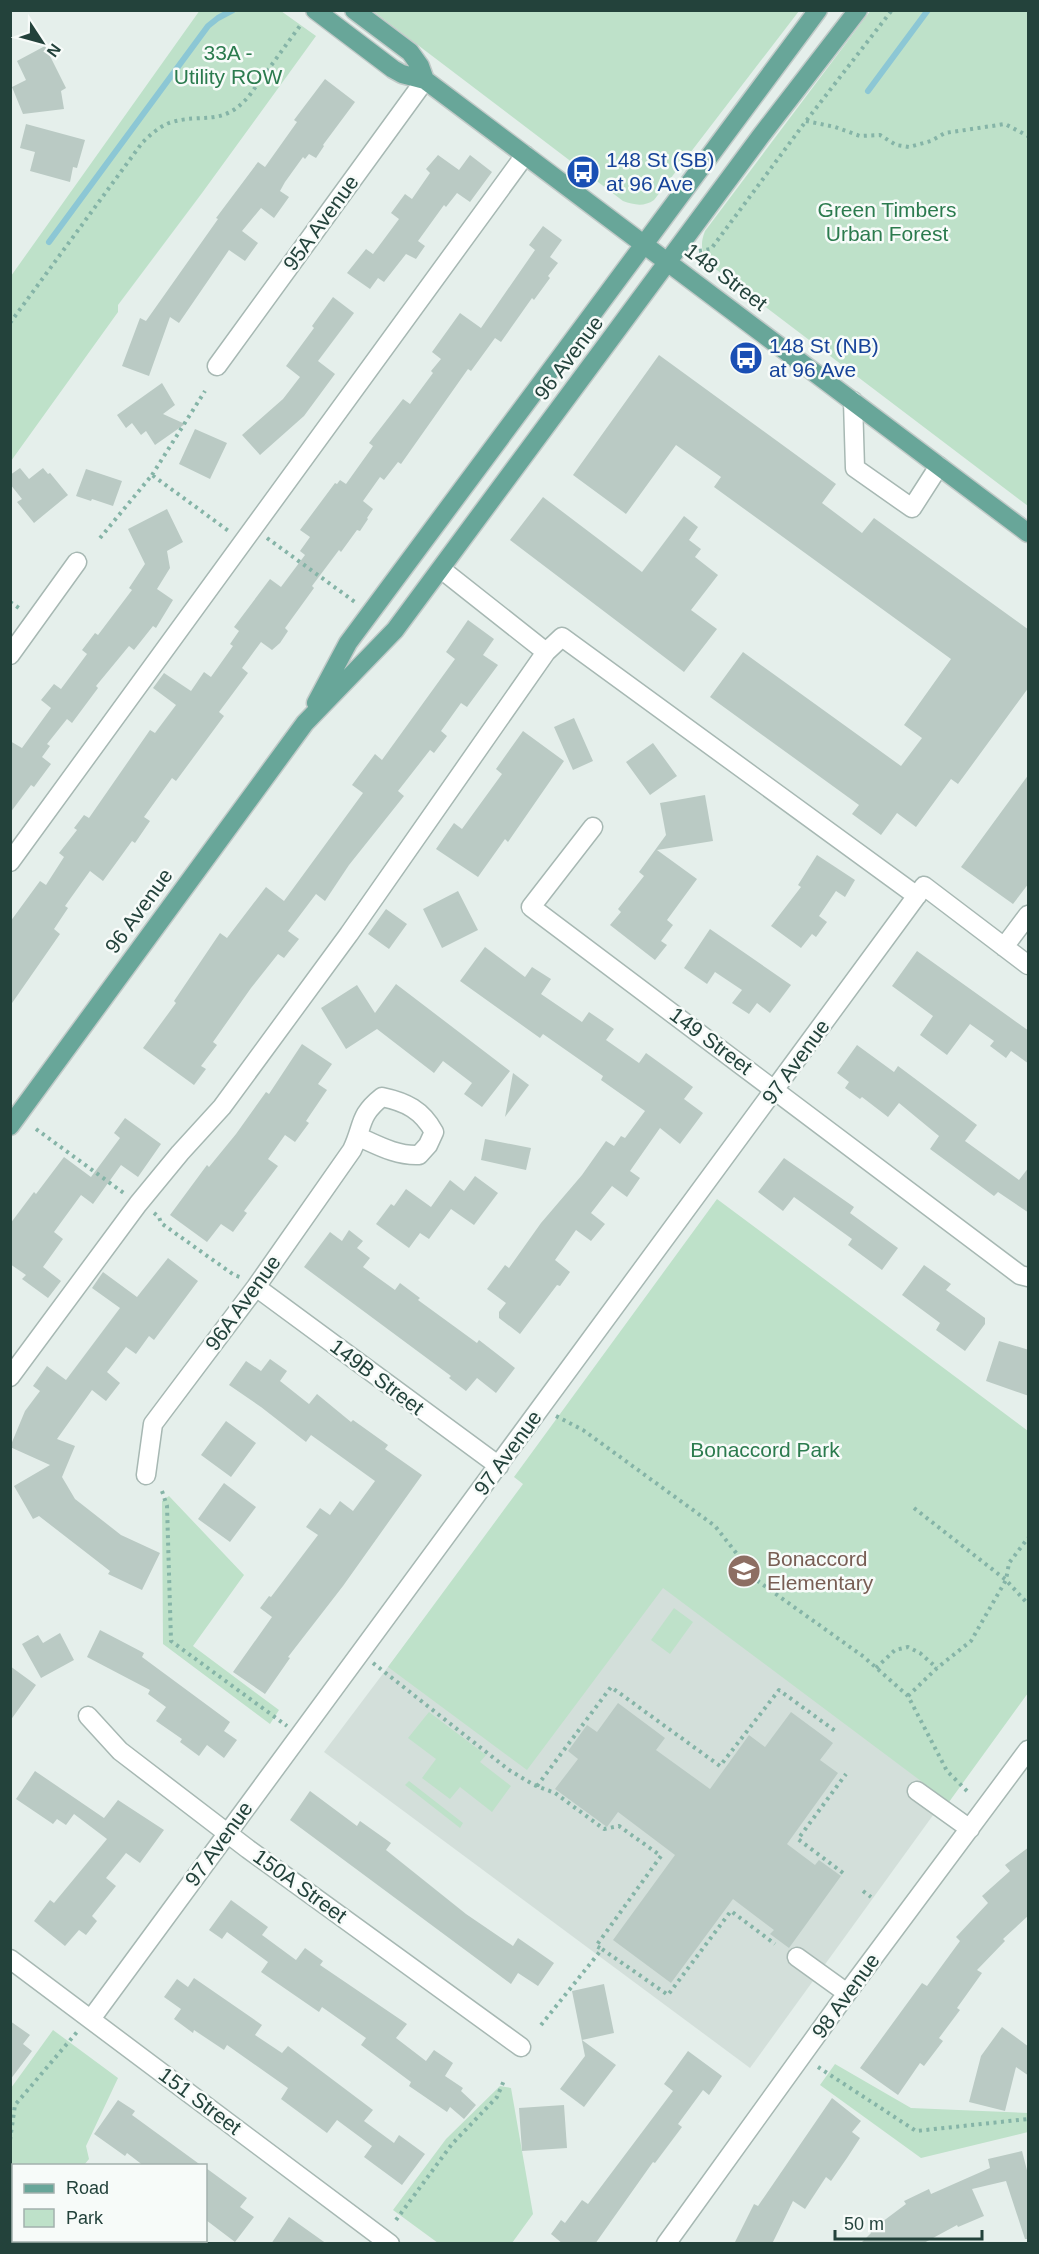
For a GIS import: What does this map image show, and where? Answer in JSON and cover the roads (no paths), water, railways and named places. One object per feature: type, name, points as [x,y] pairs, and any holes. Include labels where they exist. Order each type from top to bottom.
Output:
[{"type":"main road","name":"148 Street","points":[[354,10],[410,52],[420,66],[425,80]]},
{"type":"main road","name":"96 Avenue","points":[[10,1126],[304,723],[348,643],[818,10]]},
{"type":"main road","name":"96 Avenue","points":[[304,723],[395,630],[767,128],[858,10]]},
{"type":"main road","name":"148 Street","points":[[310,15],[393,69],[402,74],[425,80],[1029,533]]},
{"type":"street","name":"95A Avenue","points":[[217,366],[425,80]]},
{"type":"street","points":[[10,862],[525,155]]},
{"type":"street","points":[[854,401],[855,468],[912,508],[939,466]]},
{"type":"street","points":[[10,655],[77,562]]},
{"type":"street","points":[[441,570],[546,652]]},
{"type":"street","points":[[10,1377],[138,1204],[222,1107],[349,934],[546,652],[562,637],[920,891],[1029,965]]},
{"type":"street","name":"149 Street","points":[[592,827],[531,907],[1020,1275],[1029,1277]]},
{"type":"street","name":"97 Avenue","points":[[87,2022],[776,1090],[920,891]]},
{"type":"street","points":[[1004,947],[1029,915]]},
{"type":"street","name":"96A Avenue","points":[[146,1475],[153,1424],[249,1282],[352,1150],[359,1137]]},
{"type":"street","name":"149B Street","points":[[249,1282],[499,1466]]},
{"type":"street","name":"150A Street","points":[[88,1716],[120,1751],[520,2047]]},
{"type":"street","name":"98 Avenue","points":[[666,2244],[847,1993],[1029,1750]]},
{"type":"street","points":[[917,1791],[970,1829]]},
{"type":"street","points":[[797,1957],[847,1993]]},
{"type":"street","name":"151 Street","points":[[10,1959],[87,2022],[386,2242]]},
{"type":"waterway","points":[[49,242],[208,26],[233,10]]},
{"type":"waterway","points":[[868,91],[928,10]]},
{"type":"place","name":"148 St (SB) at 96 Ave","points":[[583,172]]},
{"type":"place","name":"148 St (NB) at 96 Ave","points":[[746,358]]},
{"type":"place","name":"Bonaccord Elementary","points":[[744,1571]]},
{"type":"park label","name":"33A - Utility ROW","points":[[228,65]]},
{"type":"park label","name":"Green Timbers Urban Forest","points":[[887,222]]},
{"type":"park label","name":"Bonaccord Park","points":[[765,1450]]}]
